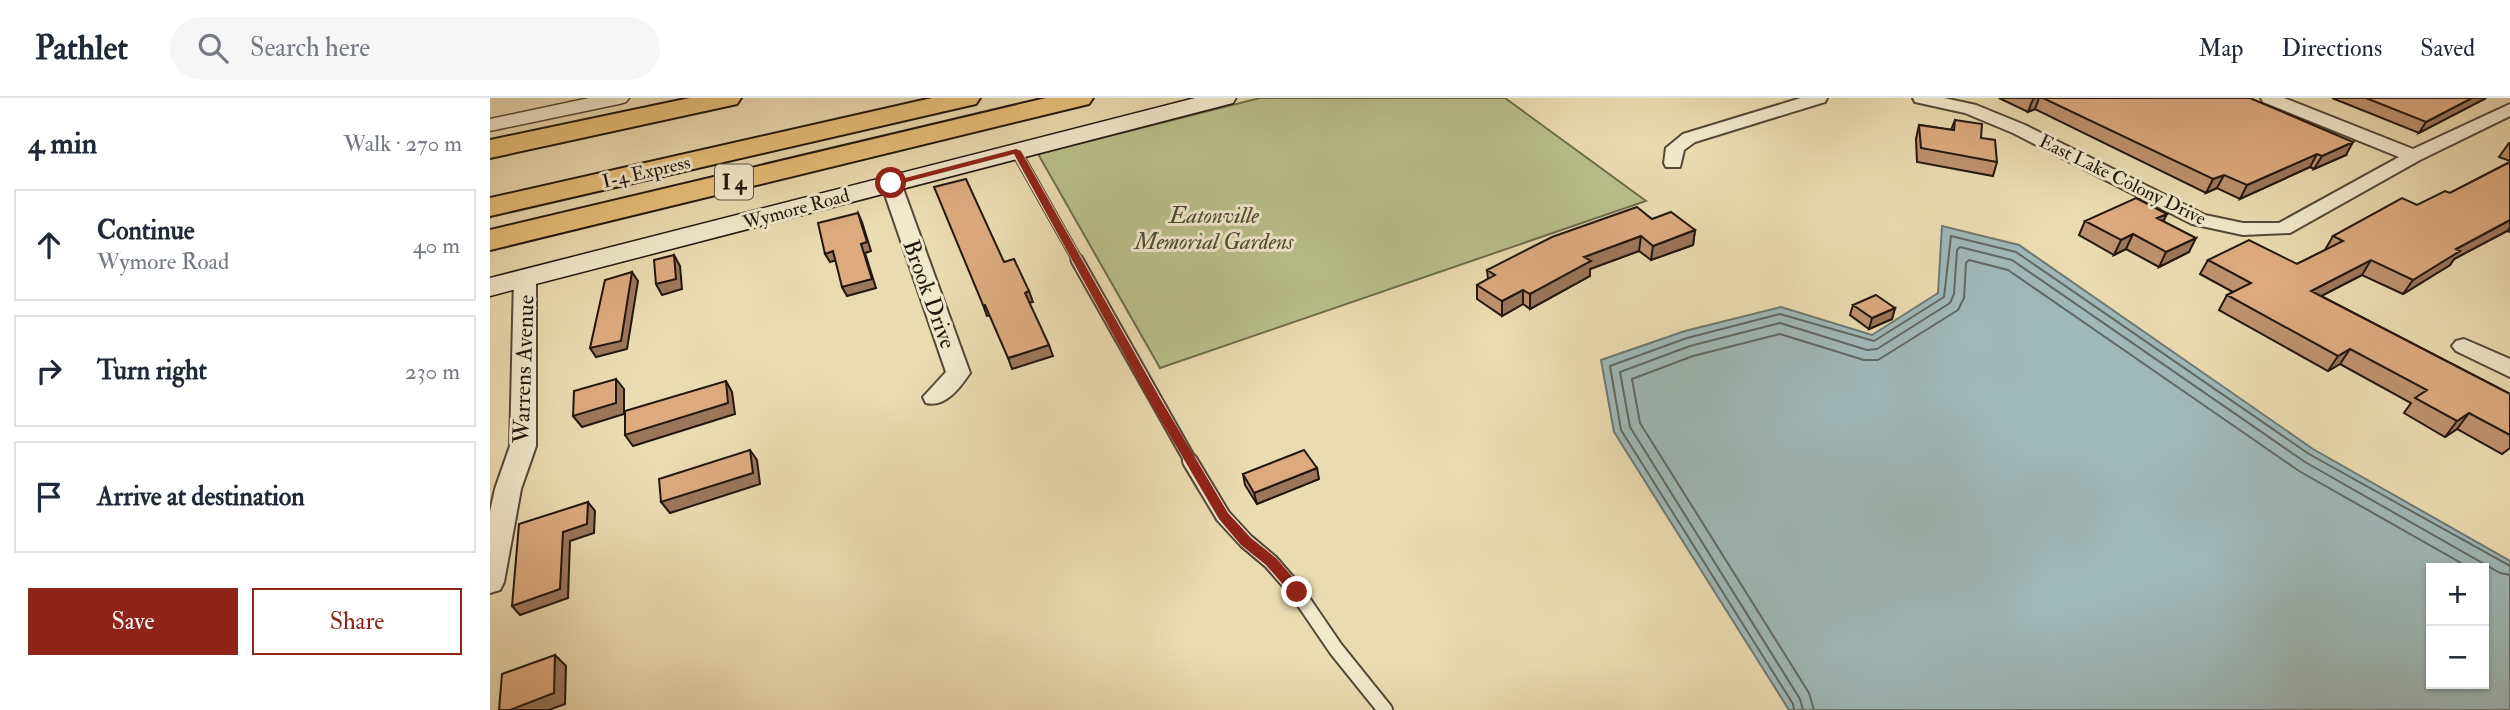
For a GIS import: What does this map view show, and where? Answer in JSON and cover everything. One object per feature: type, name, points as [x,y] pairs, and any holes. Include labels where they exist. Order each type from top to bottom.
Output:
[{"type":"highway","points":[[490,149],[728,98]]},
{"type":"highway","name":"I-4 Express","points":[[490,186],[885,98]]},
{"type":"highway","name":"I-4 Express","points":[[490,207],[967,98]]},
{"type":"highway","name":"I 4","points":[[490,240],[1080,98]]},
{"type":"highway","points":[[490,179],[643,152]]},
{"type":"highway","points":[[490,215],[708,157]]},
{"type":"main road","name":"Wymore Road","points":[[490,287],[1224,98]]},
{"type":"street","points":[[490,125],[619,98]]},
{"type":"street","points":[[1673,163],[1675,148],[1689,138],[1819,98]]},
{"type":"street","name":"East Lake Colony Drive","points":[[1922,98],[1970,109],[2019,129],[2199,220],[2243,229],[2283,229],[2414,156],[2510,109]]},
{"type":"street","points":[[2269,98],[2414,156]]},
{"type":"street","name":"Brook Drive","points":[[891,183],[958,373],[935,397]]},
{"type":"street","name":"Warrens Avenue","points":[[490,582],[508,489],[523,446],[525,278]]},
{"type":"street","points":[[2464,346],[2510,369]]},
{"type":"lane","points":[[1016,151],[1223,516],[1246,541],[1271,562],[1297,592],[1335,649],[1385,710]]},
{"type":"green space","name":"Eatonville Memorial Gardens","points":[[1260,98],[1505,98],[1646,201],[1160,368],[1038,154]]},
{"type":"water","points":[[1942,226],[2019,245],[2313,449],[2510,561],[2510,710],[1789,710],[1614,432],[1601,360],[1685,331],[1781,307],[1872,335],[1938,293]]},
{"type":"building","points":[[2043,98],[2250,98],[2353,142],[2322,156],[2317,154],[2247,185],[2224,175],[2213,179]]},
{"type":"building","points":[[2366,98],[2472,98],[2426,122]]},
{"type":"building","points":[[1955,120],[1982,124],[1981,138],[1995,140],[1997,162],[1921,148],[1919,125],[1954,130]]},
{"type":"building","points":[[2510,162],[2510,220],[2456,249],[2460,251],[2413,280],[2371,260],[2311,291],[2510,394],[2510,435],[2469,413],[2457,421],[2415,398],[2427,390],[2350,349],[2338,356],[2227,295],[2251,283],[2208,260],[2249,240],[2297,264],[2343,241],[2333,236],[2402,198],[2417,205],[2445,191],[2450,193]]},
{"type":"building","points":[[966,179],[1004,262],[1014,259],[1029,291],[1025,293],[1049,345],[1008,358],[934,187]]},
{"type":"building","points":[[2136,198],[2167,214],[2157,218],[2196,238],[2166,252],[2133,234],[2121,240],[2085,221]]},
{"type":"building","points":[[1637,207],[1652,219],[1671,212],[1695,230],[1653,246],[1641,236],[1584,257],[1591,261],[1530,294],[1523,290],[1502,301],[1477,285],[1495,275],[1487,270],[1552,237]]},
{"type":"building","points":[[858,213],[867,242],[861,244],[872,279],[842,287],[833,251],[825,254],[818,223]]},
{"type":"building","points":[[674,255],[676,279],[656,284],[654,260]]},
{"type":"building","points":[[632,272],[621,341],[590,348],[605,280]]},
{"type":"building","points":[[1876,295],[1895,308],[1872,318],[1853,305]]},
{"type":"building","points":[[616,379],[616,403],[573,416],[574,391]]},
{"type":"building","points":[[726,381],[728,403],[625,435],[625,411]]},
{"type":"building","points":[[750,450],[753,473],[661,502],[659,479]]},
{"type":"building","points":[[1304,450],[1317,468],[1254,493],[1243,474]]},
{"type":"building","points":[[588,502],[587,524],[563,532],[560,589],[512,606],[519,524]]},
{"type":"building","points":[[555,655],[554,693],[510,710],[499,710],[502,674]]},
{"type":"route","points":[[891,183],[1016,151],[1223,516],[1246,541],[1271,562],[1297,592]]}]
